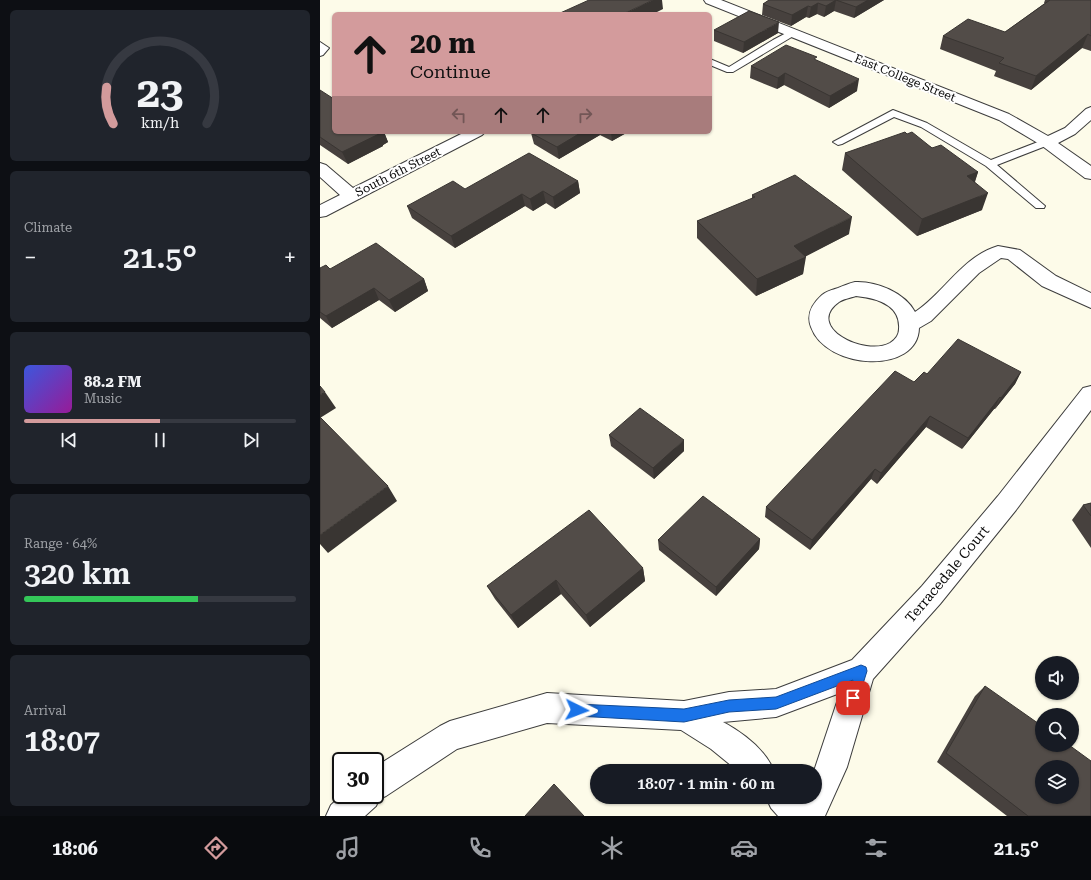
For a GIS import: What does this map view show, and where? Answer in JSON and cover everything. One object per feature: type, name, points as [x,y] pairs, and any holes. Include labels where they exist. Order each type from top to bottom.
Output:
[{"type":"street","name":"East College Street","points":[[710,0],[730,3],[792,33],[1004,117],[1047,142],[1091,174]]},
{"type":"street","points":[[712,12],[730,3]]},
{"type":"street","points":[[1047,142],[1070,131],[1091,112]]},
{"type":"street","name":"South 6th Street","points":[[320,212],[473,134]]},
{"type":"street","points":[[320,168],[352,196]]},
{"type":"street","points":[[910,324],[924,316],[972,269],[998,252],[1013,254],[1049,281],[1091,301]]},
{"type":"street","name":"Terracedale Court","points":[[809,816],[832,767],[861,671],[931,595],[1007,504],[1091,394]]},
{"type":"street","points":[[384,779],[450,736],[547,708],[684,716],[729,706],[776,703],[861,671]]},
{"type":"street","points":[[684,716],[722,738],[753,764]]},
{"type":"street","points":[[342,816],[355,804]]},
{"type":"street","points":[[788,804],[798,816]]},
{"type":"lane","points":[[712,63],[730,70],[748,60],[766,47],[792,33]]},
{"type":"lane","points":[[320,45],[325,48],[320,53]]},
{"type":"lane","points":[[838,142],[893,113],[924,125],[990,164],[1040,206]]},
{"type":"lane","points":[[990,164],[1047,142]]},
{"type":"building","points":[[589,0],[653,0],[627,12],[562,12]]},
{"type":"building","points":[[769,0],[836,0],[826,6],[818,3],[811,7],[808,6],[792,15],[763,4]]},
{"type":"building","points":[[836,0],[868,0],[856,7]]},
{"type":"building","points":[[1050,0],[1091,0],[1091,36],[1088,34],[1036,76],[999,63],[1004,58],[943,36],[968,19],[1005,32]]},
{"type":"building","points":[[749,11],[779,22],[744,42],[714,30]]},
{"type":"building","points":[[786,45],[817,57],[814,59],[859,79],[830,96],[785,73],[778,78],[751,66]]},
{"type":"building","points":[[320,90],[332,98],[332,134],[379,134],[342,152],[320,137]]},
{"type":"building","points":[[905,132],[907,134],[912,132],[932,148],[941,145],[978,172],[967,176],[988,193],[922,219],[845,153]]},
{"type":"building","points":[[533,134],[579,134],[557,147]]},
{"type":"building","points":[[529,153],[578,181],[553,197],[543,191],[530,199],[522,194],[451,236],[407,206],[453,181],[465,189]]},
{"type":"building","points":[[795,175],[852,217],[794,246],[806,257],[757,279],[697,221],[755,197],[752,195]]},
{"type":"building","points":[[376,243],[424,279],[389,300],[374,288],[326,316],[320,312],[320,268],[326,265],[330,269]]},
{"type":"building","points":[[958,339],[1021,372],[968,438],[930,416],[881,473],[875,469],[812,540],[766,507],[895,371],[914,382],[924,372],[927,374]]},
{"type":"building","points":[[320,386],[325,392],[320,395]]},
{"type":"building","points":[[640,408],[684,440],[653,468],[609,435]]},
{"type":"building","points":[[320,417],[388,486],[320,535]]},
{"type":"building","points":[[703,496],[760,539],[716,587],[658,540]]},
{"type":"building","points":[[1091,503],[1091,516],[1083,505]]},
{"type":"building","points":[[589,510],[643,568],[586,615],[556,580],[511,615],[487,586]]},
{"type":"building","points":[[985,686],[1035,721],[1035,752],[1079,752],[1091,761],[1091,816],[1028,816],[946,753]]},
{"type":"building","points":[[554,784],[584,816],[525,816]]},
{"type":"route","points":[[577,710],[684,716],[729,706],[776,703],[861,671],[853,698]]}]
